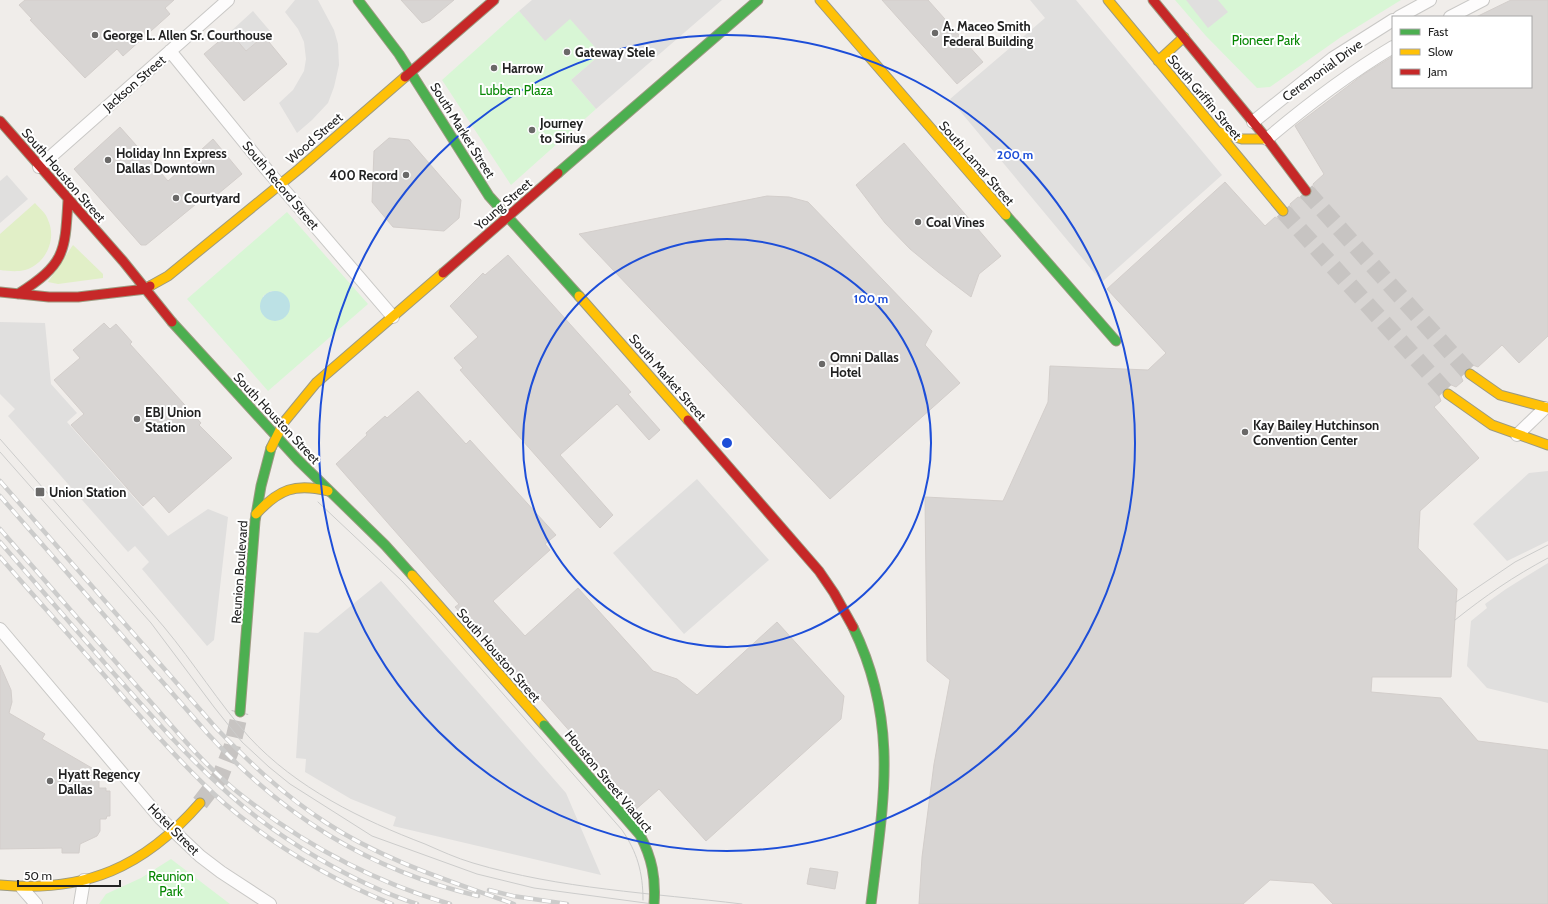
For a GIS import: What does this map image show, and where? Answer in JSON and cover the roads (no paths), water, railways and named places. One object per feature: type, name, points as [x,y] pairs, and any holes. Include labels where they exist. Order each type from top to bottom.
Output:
[{"type":"main road","name":"South Market Street","points":[[358,0],[410,72],[489,196],[603,322],[814,565],[834,591],[855,629],[869,664],[878,697],[883,728],[885,768],[883,802],[871,904]]},
{"type":"main road","name":"Wood Street","points":[[146,289],[168,276],[280,184],[494,0]]},
{"type":"main road","name":"Young Street","points":[[276,437],[289,414],[316,383],[394,317],[758,0]]},
{"type":"main road","name":"South Lamar Street","points":[[820,0],[1116,341]]},
{"type":"main road","name":"South Griffin Street","points":[[1108,0],[1283,211]]},
{"type":"main road","name":"South Griffin Street","points":[[1153,0],[1267,138],[1306,191]]},
{"type":"main road","points":[[1158,61],[1184,37]]},
{"type":"main road","name":"South Houston Street","points":[[0,122],[146,289],[195,348],[276,437],[328,491],[385,545],[544,725]]},
{"type":"main road","points":[[1217,132],[1239,140],[1254,141],[1267,138]]},
{"type":"main road","points":[[18,294],[50,271],[61,257],[65,243],[68,200]]},
{"type":"main road","points":[[0,292],[78,297],[146,289]]},
{"type":"main road","points":[[1470,374],[1500,395],[1546,408]]},
{"type":"main road","points":[[1448,394],[1487,422],[1543,444]]},
{"type":"main road","name":"Reunion Boulevard","points":[[240,712],[244,681],[256,514],[262,483],[276,437]]},
{"type":"main road","points":[[256,514],[267,501],[289,489],[309,487],[328,491]]},
{"type":"main road","name":"Houston Street Viaduct","points":[[544,725],[640,836],[650,854],[655,872],[654,904]]},
{"type":"main road","points":[[0,885],[22,888],[54,886],[84,880],[114,870],[138,858],[158,845],[200,804]]},
{"type":"street","name":"Jackson Street","points":[[39,167],[228,0]]},
{"type":"street","points":[[1401,16],[1430,0]]},
{"type":"street","points":[[1452,16],[1483,0]]},
{"type":"street","name":"Ceremonial Drive","points":[[1253,122],[1333,58],[1392,21]]},
{"type":"street","name":"Ceremonial Drive","points":[[1267,138],[1328,89],[1392,48]]},
{"type":"street","name":"South Record Street","points":[[170,51],[280,184],[394,317]]},
{"type":"street","points":[[1517,435],[1546,408]]},
{"type":"street","points":[[1543,444],[1548,433]]},
{"type":"street","name":"Hotel Street","points":[[0,628],[174,831],[221,872],[270,904]]},
{"type":"street","points":[[80,904],[84,880]]},
{"type":"street","points":[[22,888],[36,904]]},
{"type":"water","points":[[275,291],[286,295],[290,306],[286,317],[275,321],[264,317],[260,306],[264,295]]},
{"type":"tunnel","points":[[1306,191],[1470,374]]},
{"type":"tunnel","points":[[1283,211],[1448,394]]},
{"type":"tunnel","points":[[200,803],[220,777],[232,747],[240,712]]},
{"type":"tram line","points":[[0,439],[164,627],[249,737],[287,772],[331,801],[378,824],[461,859],[506,872],[539,879],[606,889],[742,904]]},
{"type":"tram line","points":[[0,452],[151,623],[242,742],[290,784],[372,836],[477,874],[534,888],[653,904]]},
{"type":"tram line","points":[[318,502],[402,581],[435,616],[622,830],[632,846],[638,863],[642,880],[643,900]]},
{"type":"tram line","points":[[1456,602],[1515,562],[1548,545]]},
{"type":"tram line","points":[[1455,620],[1500,587],[1548,558]]},
{"type":"railway","points":[[0,481],[217,729],[282,790],[325,822],[370,848],[417,869],[514,904]]},
{"type":"railway","points":[[0,496],[208,734],[266,790],[330,836],[364,855],[400,871],[438,885],[478,896]]},
{"type":"railway","points":[[0,529],[183,739],[221,778],[235,790],[284,827],[337,858],[392,884],[450,904]]},
{"type":"railway","points":[[0,542],[153,717],[198,765],[230,795],[271,828],[294,844],[369,885],[417,904]]},
{"type":"railway","points":[[0,557],[156,735],[196,777],[224,803],[263,834],[304,861],[347,884],[392,904]]},
{"type":"railway","points":[[489,890],[513,896],[567,904]]},
{"type":"place","name":"A. Maceo Smith Federal Building","points":[[935,33]]},
{"type":"place","name":"George L. Allen Sr. Courthouse","points":[[95,35]]},
{"type":"place","name":"Gateway Stele","points":[[567,52]]},
{"type":"place","name":"Harrow","points":[[494,68]]},
{"type":"place","name":"Journey to Sirius","points":[[532,130]]},
{"type":"place","name":"Holiday Inn Express Dallas Downtown","points":[[108,160]]},
{"type":"place","name":"400 Record","points":[[406,175]]},
{"type":"place","name":"Courtyard","points":[[176,198]]},
{"type":"place","name":"Coal Vines","points":[[918,222]]},
{"type":"place","name":"Omni Dallas Hotel","points":[[822,364]]},
{"type":"place","name":"EBJ Union Station","points":[[137,419]]},
{"type":"place","name":"Kay Bailey Hutchinson Convention Center","points":[[1245,432]]},
{"type":"place","name":"Union Station","points":[[40,492]]},
{"type":"place","name":"Hyatt Regency Dallas","points":[[50,781]]},
{"type":"park label","name":"Pioneer Park","points":[[1266,40]]},
{"type":"park label","name":"Lubben Plaza","points":[[516,90]]},
{"type":"park label","name":"Reunion Park","points":[[171,884]]}]
